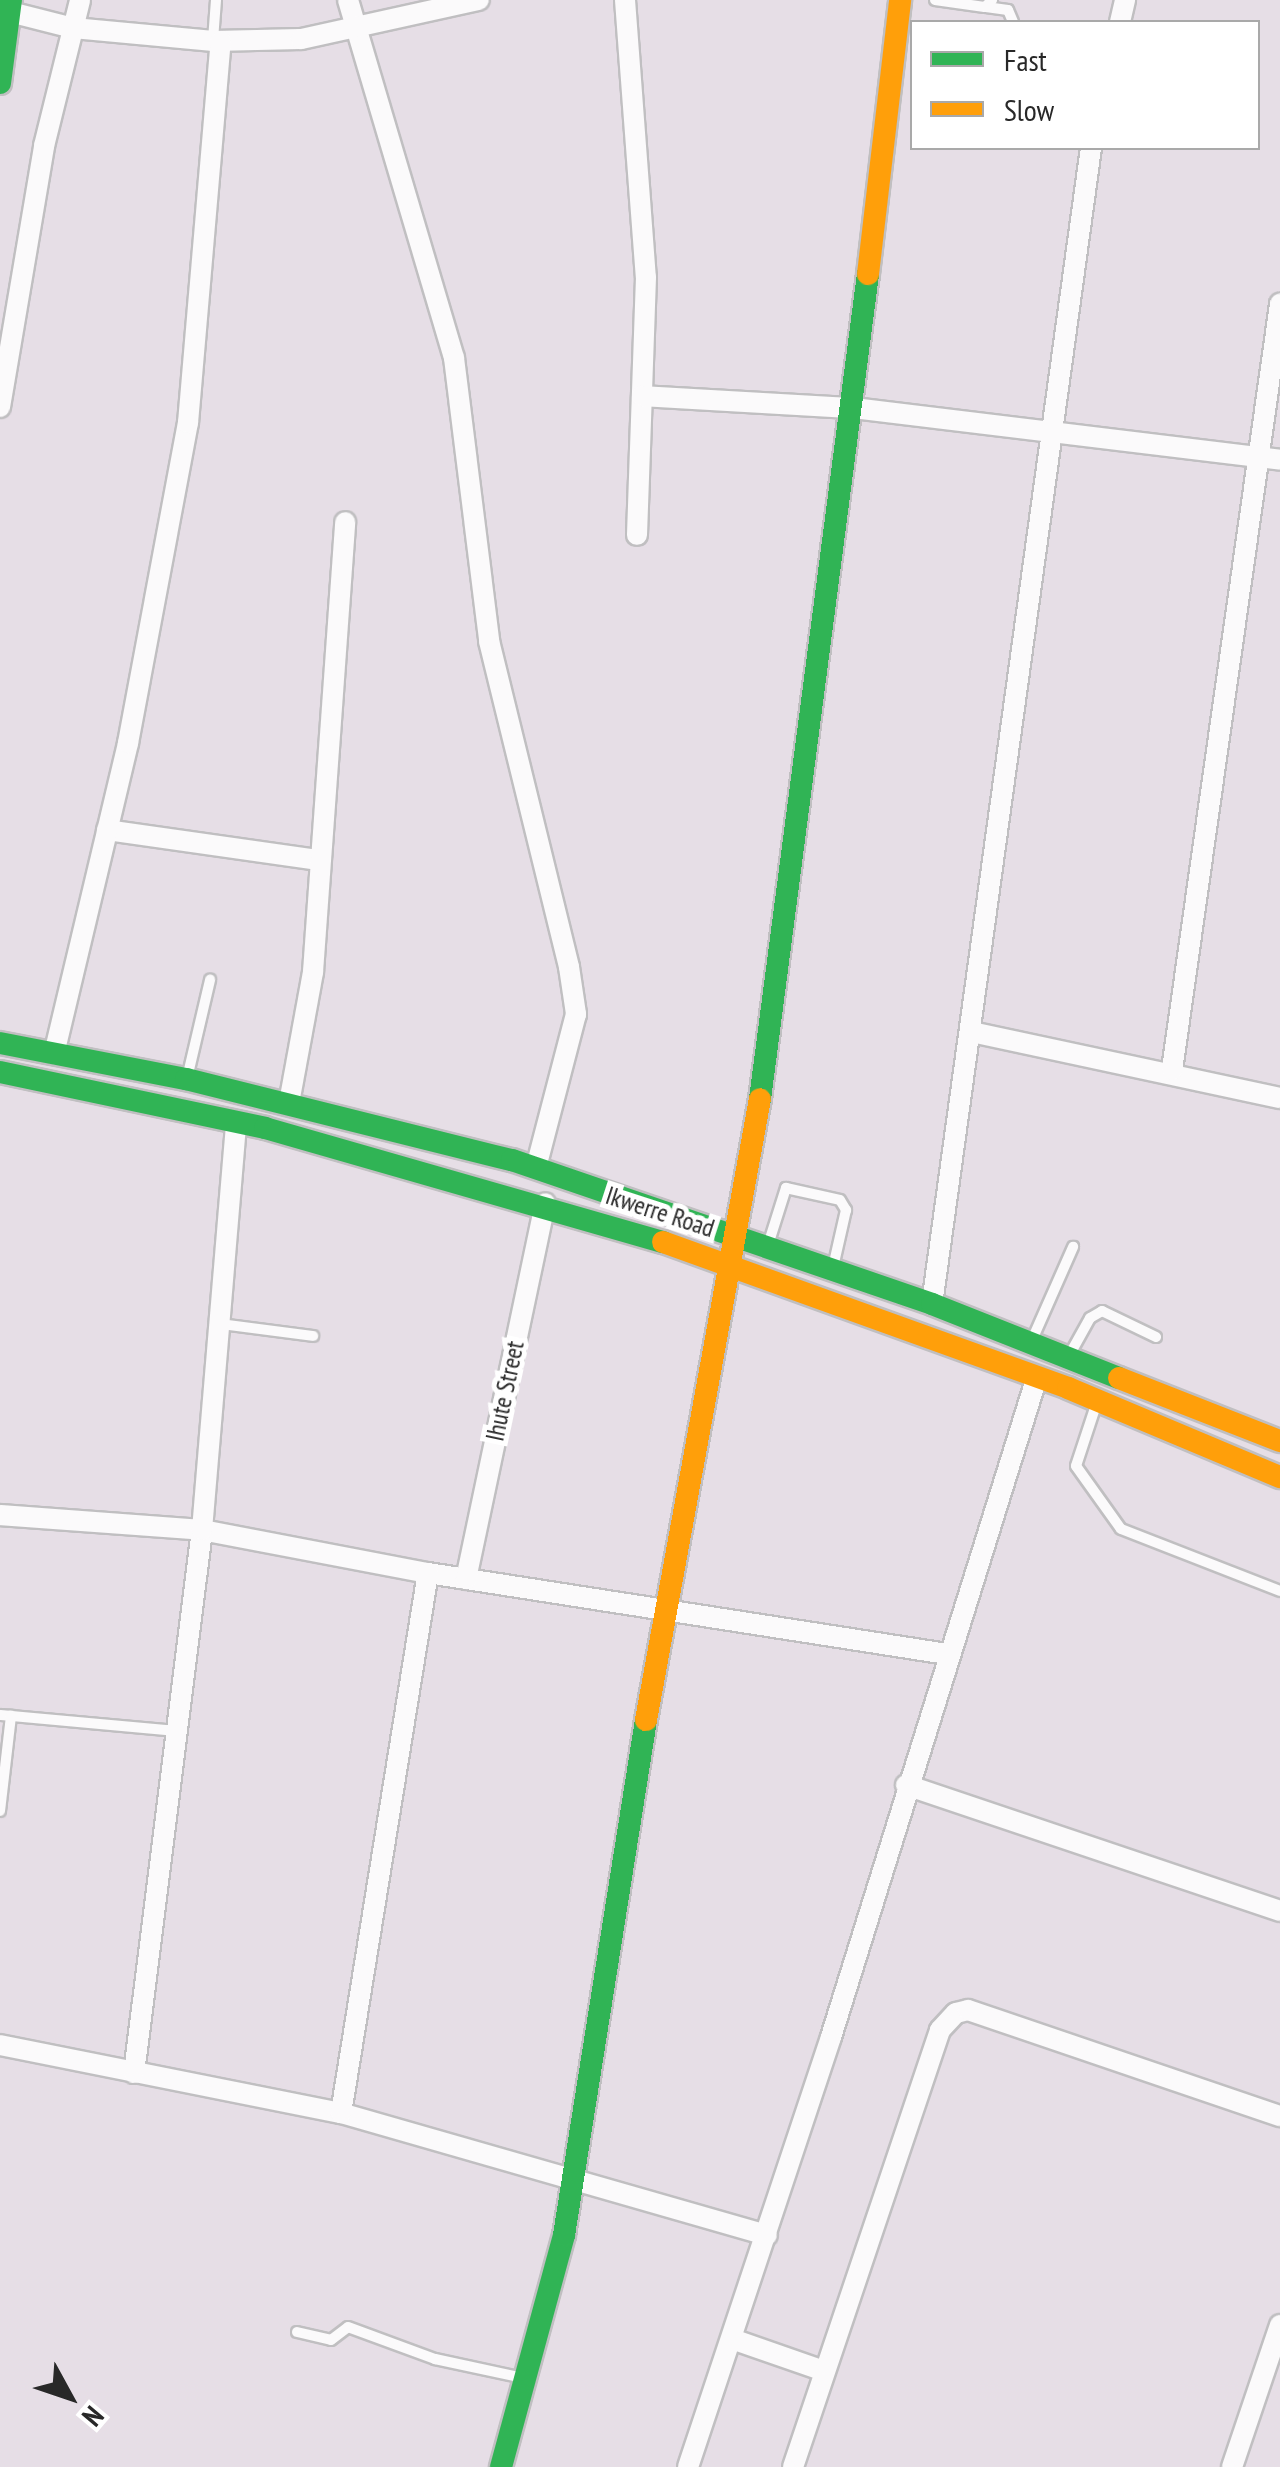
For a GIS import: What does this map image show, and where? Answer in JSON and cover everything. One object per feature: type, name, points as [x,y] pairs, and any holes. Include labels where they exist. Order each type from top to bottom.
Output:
[{"type":"main road","points":[[501,2467],[573,2183],[664,1609],[732,1232],[755,1134],[852,408],[900,0]]},
{"type":"main road","points":[[0,83],[11,6]]},
{"type":"main road","name":"Ikwerre Road","points":[[0,1043],[289,1103],[536,1168],[732,1232],[932,1304],[1070,1355],[1280,1442]]},
{"type":"main road","name":"Ikwerre Road","points":[[0,1072],[236,1122],[545,1203],[728,1263],[1037,1376],[1280,1477]]},
{"type":"street","points":[[0,407],[41,163],[80,0]]},
{"type":"street","points":[[348,0],[454,358],[489,641],[571,982],[573,1030],[536,1168]]},
{"type":"street","points":[[11,6],[73,28],[217,41],[301,39],[478,0]]},
{"type":"street","points":[[625,0],[646,277],[637,535]]},
{"type":"street","points":[[54,1054],[107,830],[188,423],[217,41]]},
{"type":"street","points":[[932,1304],[972,1032],[1048,429],[1091,150]]},
{"type":"street","points":[[1172,1070],[1254,458],[1280,304]]},
{"type":"street","points":[[642,396],[852,408],[1280,460]]},
{"type":"street","points":[[289,1103],[314,972],[318,860],[345,522]]},
{"type":"street","points":[[107,830],[318,860]]},
{"type":"street","points":[[972,1032],[1172,1070],[1280,1098]]},
{"type":"street","points":[[134,2072],[202,1530],[236,1122]]},
{"type":"street","name":"Ihute Street","points":[[466,1578],[545,1203]]},
{"type":"street","points":[[688,2467],[767,2235],[1037,1376]]},
{"type":"street","points":[[0,1515],[202,1530],[428,1573],[948,1654]]},
{"type":"street","points":[[341,2113],[428,1573]]},
{"type":"street","points":[[906,1784],[1280,1911]]},
{"type":"street","points":[[792,2467],[821,2370],[940,2030],[956,2013],[968,2010],[1280,2116]]},
{"type":"street","points":[[0,2045],[341,2113],[573,2183],[767,2235]]},
{"type":"street","points":[[1232,2467],[1280,2325]]},
{"type":"street","points":[[732,2339],[821,2370]]},
{"type":"lane","points":[[216,0],[217,41]]},
{"type":"lane","points":[[935,0],[988,3],[1008,10],[1011,20]]},
{"type":"lane","points":[[186,1080],[210,980]]},
{"type":"lane","points":[[768,1245],[786,1188],[840,1200],[846,1210],[833,1268]]},
{"type":"lane","points":[[1032,1341],[1074,1247]]},
{"type":"lane","points":[[1070,1355],[1090,1318],[1102,1311],[1156,1337]]},
{"type":"lane","points":[[222,1324],[313,1336]]},
{"type":"lane","points":[[1098,1401],[1076,1466],[1120,1529],[1280,1591]]},
{"type":"lane","points":[[0,1812],[6,1716],[178,1731]]},
{"type":"lane","points":[[297,2332],[331,2340],[348,2327],[435,2360],[525,2379]]},
{"type":"traffic: fast","points":[[0,83],[11,0]]},
{"type":"traffic: fast","points":[[760,1099],[868,274]]},
{"type":"traffic: fast","points":[[0,1043],[186,1079],[512,1160],[932,1304],[1119,1378]]},
{"type":"traffic: fast","points":[[0,1072],[265,1128],[663,1242]]},
{"type":"traffic: fast","points":[[501,2467],[564,2235],[646,1720]]},
{"type":"traffic: slow","points":[[868,274],[900,0]]},
{"type":"traffic: slow","points":[[646,1720],[760,1099]]},
{"type":"traffic: slow","points":[[663,1242],[1068,1388],[1280,1477]]},
{"type":"traffic: slow","points":[[1119,1378],[1280,1441]]}]
